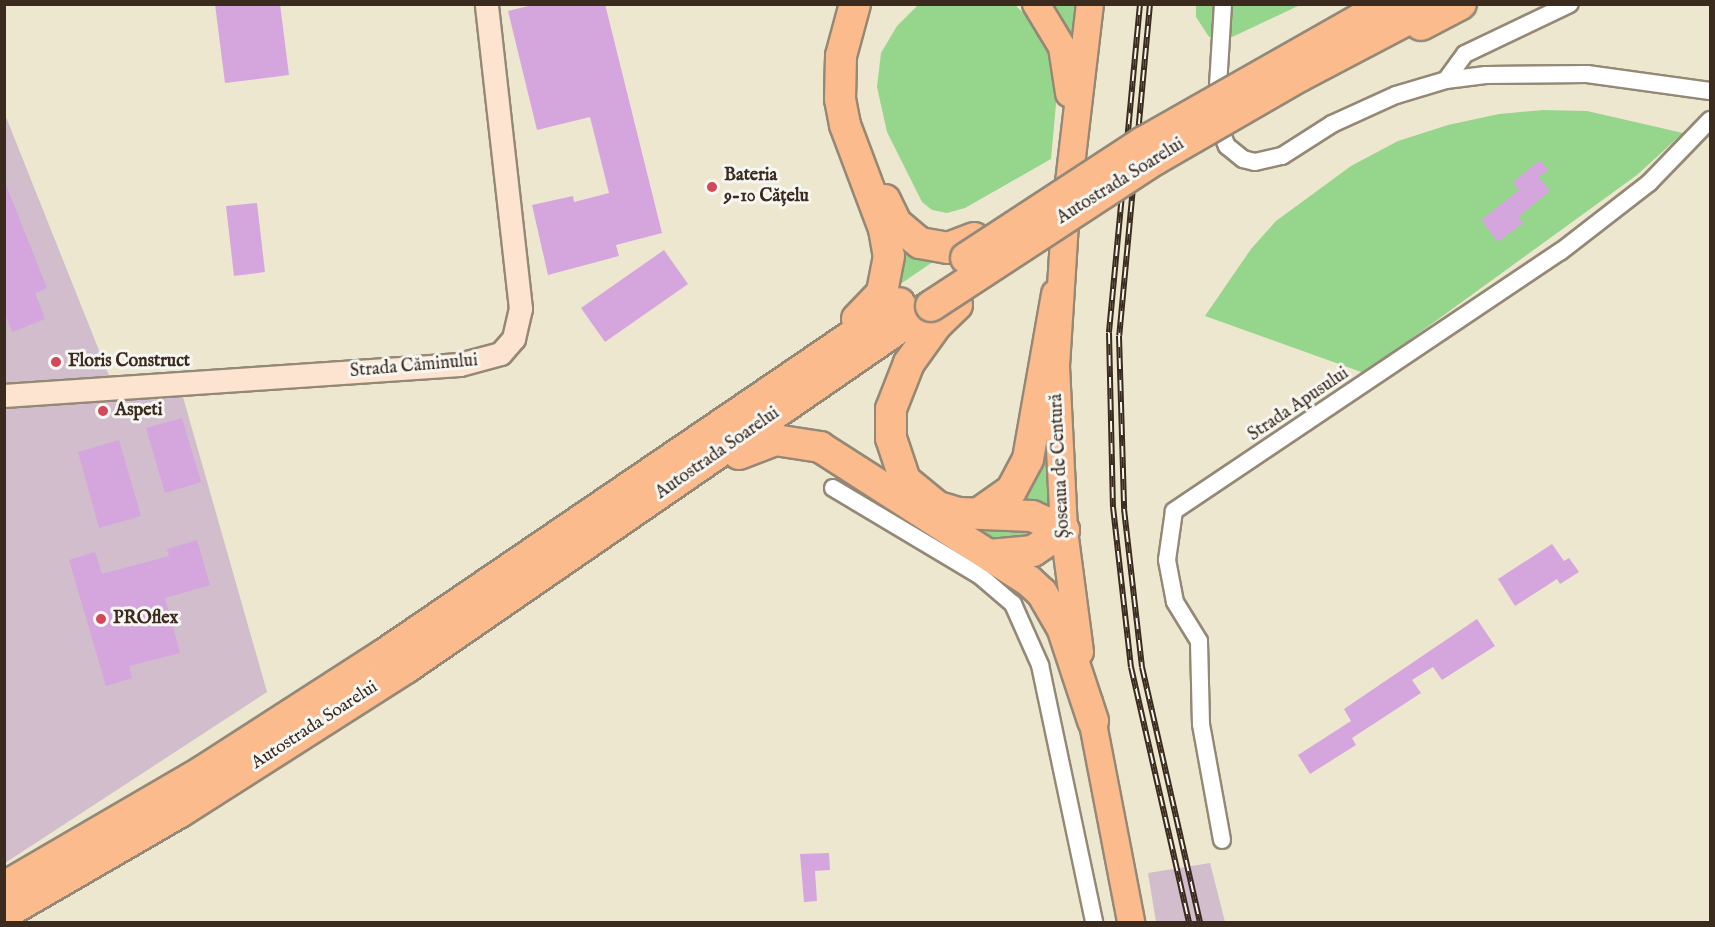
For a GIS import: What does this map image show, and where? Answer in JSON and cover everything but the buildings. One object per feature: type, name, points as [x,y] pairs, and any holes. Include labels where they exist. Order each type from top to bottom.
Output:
[{"type":"highway","points":[[383,655],[419,617],[859,317],[876,301],[889,271],[887,241],[840,99],[841,56],[855,4]]},
{"type":"highway","points":[[873,4],[854,42],[850,95],[855,123],[890,212],[904,231],[930,247],[948,248],[974,238],[1242,71],[1349,14],[1380,4]]},
{"type":"highway","name":"Autostrada Soarelui","points":[[4,914],[180,812],[339,712],[930,306],[1142,143],[1388,4]]},
{"type":"highway","name":"Autostrada Soarelui","points":[[4,887],[203,771],[1156,159],[1300,76],[1437,4]]},
{"type":"highway","points":[[990,555],[1033,551],[1064,530],[1041,518],[948,511],[929,501],[905,480],[894,455],[890,420],[898,385],[930,306],[998,276],[1151,177],[1315,81],[1461,4]]},
{"type":"highway","points":[[979,513],[1011,491],[1028,459],[1057,296]]},
{"type":"highway","points":[[339,712],[385,694],[739,454],[764,444],[798,441],[820,447],[949,542],[990,555],[1029,581],[1054,610],[1093,721]]},
{"type":"main road","points":[[1036,4],[1052,26],[1065,57],[1072,154]]},
{"type":"main road","name":"Șoseaua de Centură","points":[[1090,4],[1057,296],[1057,388],[1064,530],[1093,721],[1131,922]]},
{"type":"street","name":"Strada Căminului","points":[[4,396],[460,365],[501,354],[514,339],[521,309],[487,4]]},
{"type":"street","points":[[1223,4],[1216,118],[1227,146],[1243,159],[1269,161],[1332,124],[1396,95],[1446,80],[1537,72],[1587,74],[1710,92]]},
{"type":"street","points":[[1446,80],[1465,54],[1570,4]]},
{"type":"street","name":"Strada Apusului","points":[[1222,840],[1201,724],[1199,641],[1175,602],[1167,560],[1174,511],[1560,252],[1648,183],[1710,120]]},
{"type":"street","points":[[833,488],[949,542],[1001,591],[1032,639],[1094,922]]},
{"type":"shaded area","points":[[4,112],[110,378],[177,376],[267,692],[5,863]]},
{"type":"shaded area","points":[[1210,863],[1225,922],[1156,922],[1148,873]]},
{"type":"green space","points":[[918,5],[1015,5],[1037,26],[1052,59],[1057,93],[1051,159],[965,208],[947,213],[932,210],[922,202],[887,132],[877,87],[881,53],[897,26]]},
{"type":"green space","points":[[1044,5],[1075,5],[1069,52]]},
{"type":"green space","points":[[1196,5],[1300,5],[1230,38],[1209,37],[1196,17]]},
{"type":"green space","points":[[1543,110],[1587,111],[1683,133],[1637,175],[1364,373],[1205,316],[1251,249],[1276,221],[1351,166],[1398,141],[1448,125],[1499,114]]},
{"type":"green space","points":[[895,244],[940,257],[899,285]]},
{"type":"green space","points":[[1046,417],[1050,506],[1013,510]]},
{"type":"green space","points":[[972,520],[1048,529],[1010,546],[977,536]]},
{"type":"railway","points":[[1140,4],[1109,333],[1113,507],[1131,667],[1189,922]]},
{"type":"railway","points":[[1150,4],[1119,336],[1124,509],[1142,667],[1200,922]]},
{"type":"place","name":"Bateria 9-10 Cățelu","points":[[712,187]]},
{"type":"place","name":"Floris Construct","points":[[56,362]]},
{"type":"place","name":"Aspeti","points":[[103,411]]},
{"type":"place","name":"PROflex","points":[[101,619]]}]
